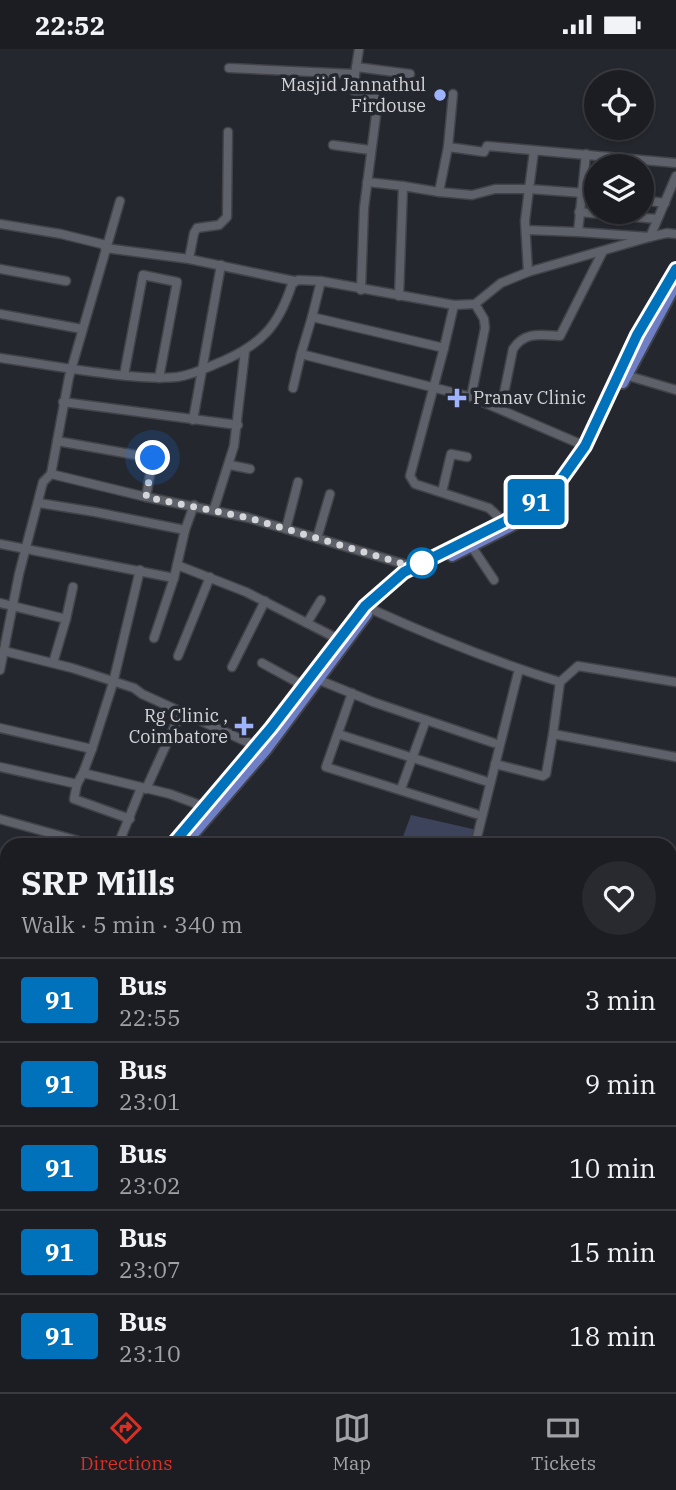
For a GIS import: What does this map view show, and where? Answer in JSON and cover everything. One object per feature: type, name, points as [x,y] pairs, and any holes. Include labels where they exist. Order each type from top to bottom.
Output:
[{"type":"highway","points":[[190,838],[319,680],[371,610],[392,589],[524,518],[565,487],[591,449],[637,335],[676,269]]},
{"type":"highway","points":[[178,838],[256,746],[268,739],[338,639],[365,606],[389,584],[414,567],[504,522],[544,497],[558,484],[585,446],[676,284]]},
{"type":"street","points":[[359,49],[355,92],[378,100],[367,182],[361,290]]},
{"type":"street","points":[[229,68],[410,74]]},
{"type":"street","points":[[439,192],[448,147],[453,94]]},
{"type":"street","points":[[189,259],[197,227],[219,225],[227,217],[228,132]]},
{"type":"street","points":[[333,145],[370,151]]},
{"type":"street","points":[[448,147],[484,152],[488,146],[586,154]]},
{"type":"street","points":[[528,272],[525,221],[534,151]]},
{"type":"street","points":[[654,161],[676,163]]},
{"type":"street","points":[[578,232],[584,173]]},
{"type":"street","points":[[650,237],[676,176]]},
{"type":"street","points":[[367,182],[472,195],[495,189],[582,192]]},
{"type":"street","points":[[398,296],[402,186]]},
{"type":"street","points":[[0,670],[19,575],[43,482],[51,474],[63,402],[120,201]]},
{"type":"street","points":[[654,202],[665,203]]},
{"type":"street","points":[[579,212],[657,219]]},
{"type":"street","points":[[0,224],[61,234],[106,247],[189,259],[294,281],[321,281],[454,305],[475,304],[501,283],[528,272],[602,253],[650,237],[676,234]]},
{"type":"street","points":[[526,230],[650,237]]},
{"type":"street","points":[[501,408],[516,344],[531,334],[560,337],[602,253]]},
{"type":"street","points":[[193,420],[221,265]]},
{"type":"street","points":[[0,269],[66,281]]},
{"type":"street","points":[[124,375],[143,275],[177,282],[159,378]]},
{"type":"street","points":[[0,358],[72,371],[159,378],[179,377],[245,351],[263,338],[275,323],[294,281]]},
{"type":"street","points":[[293,388],[321,281]]},
{"type":"street","points":[[471,397],[485,328],[484,319],[475,304]]},
{"type":"street","points":[[454,305],[411,476],[415,484],[489,508],[504,522]]},
{"type":"street","points":[[0,314],[82,329]]},
{"type":"street","points":[[312,317],[444,348]]},
{"type":"street","points":[[214,509],[226,468],[230,465],[238,425],[245,351]]},
{"type":"street","points":[[301,354],[471,397],[585,446]]},
{"type":"street","points":[[623,375],[676,390]]},
{"type":"street","points":[[63,402],[238,425]]},
{"type":"street","points":[[57,441],[153,458],[146,497]]},
{"type":"street","points":[[442,492],[452,454],[467,457]]},
{"type":"street","points":[[230,465],[250,469]]},
{"type":"street","points":[[51,474],[146,497],[214,509],[414,567]]},
{"type":"street","points":[[286,529],[298,482]]},
{"type":"street","points":[[317,538],[330,494]]},
{"type":"street","points":[[39,503],[185,530]]},
{"type":"street","points":[[154,638],[194,505]]},
{"type":"street","points":[[0,544],[174,578]]},
{"type":"street","points":[[472,547],[494,580]]},
{"type":"street","points":[[177,565],[265,601],[338,639]]},
{"type":"street","points":[[130,819],[74,799],[113,683],[140,571]]},
{"type":"street","points":[[178,656],[210,577]]},
{"type":"street","points":[[52,663],[73,587]]},
{"type":"street","points":[[307,623],[321,600]]},
{"type":"street","points":[[232,667],[265,601]]},
{"type":"street","points":[[0,603],[66,619]]},
{"type":"street","points":[[371,610],[432,637],[560,682]]},
{"type":"street","points":[[2,656],[52,663],[134,688],[256,746]]},
{"type":"street","points":[[262,663],[304,686]]},
{"type":"street","points":[[495,764],[543,776],[546,774],[560,682],[578,666],[676,682]]},
{"type":"street","points":[[477,838],[519,669]]},
{"type":"street","points":[[319,680],[494,743]]},
{"type":"street","points":[[352,693],[326,767],[476,814]]},
{"type":"street","points":[[121,838],[181,712]]},
{"type":"street","points":[[401,789],[426,720]]},
{"type":"street","points":[[0,728],[92,749]]},
{"type":"street","points":[[338,733],[485,781]]},
{"type":"street","points":[[553,734],[676,757]]},
{"type":"street","points":[[0,767],[77,784]]},
{"type":"street","points":[[83,773],[205,807]]},
{"type":"street","points":[[0,819],[68,838]]},
{"type":"shaded area","points":[[411,815],[477,830],[475,838],[403,838]]},
{"type":"bus line","name":"91","points":[[178,838],[271,728],[365,606],[404,572],[504,522],[544,497],[558,484],[585,446],[637,335],[676,269]]},
{"type":"place","name":"Masjid Jannathul Firdouse","points":[[440,95]]},
{"type":"place","name":"Pranav Clinic","points":[[457,398]]},
{"type":"place","name":"Rg Clinic , Coimbatore","points":[[244,726]]},
{"type":"route","points":[[153,458],[146,497],[249,518],[414,567],[422,563]]}]
